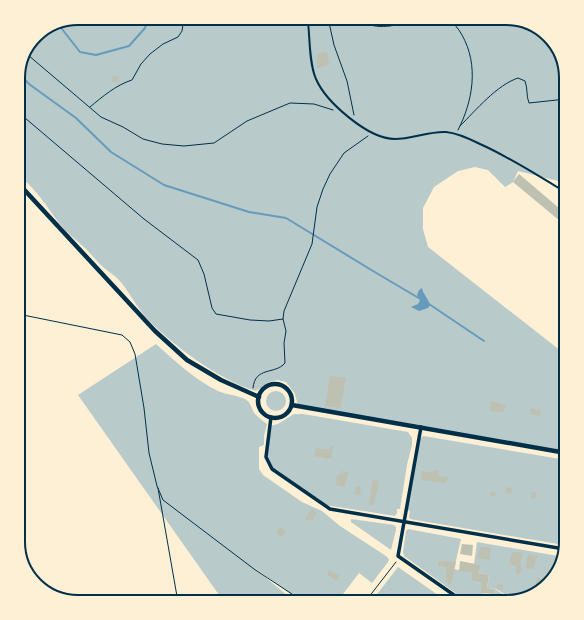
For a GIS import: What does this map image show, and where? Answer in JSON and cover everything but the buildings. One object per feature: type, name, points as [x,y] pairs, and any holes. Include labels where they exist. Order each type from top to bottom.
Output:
[{"type":"street","points":[[25,191],[155,331],[187,360],[221,380],[259,397]]},
{"type":"street","points":[[269,385],[280,385],[284,387],[291,395],[292,405],[290,410],[282,417],[271,417],[262,412],[259,397],[269,385]]},
{"type":"street","points":[[292,405],[559,452]]},
{"type":"street","points":[[271,417],[266,457],[272,469],[330,509],[558,548]]},
{"type":"street","points":[[421,428],[398,556],[454,595]]},
{"type":"lane","points":[[308,25],[312,66],[316,79],[333,102],[357,123],[382,137],[395,139],[446,132],[467,138],[501,154],[559,188]]},
{"type":"path","points":[[90,107],[124,82],[132,80],[141,64],[150,54],[163,44],[178,37],[182,31],[183,25]]},
{"type":"path","points":[[330,25],[334,45],[347,80],[351,104],[357,123]]},
{"type":"path","points":[[374,25],[387,27],[396,25]]},
{"type":"path","points":[[454,25],[462,34],[466,42],[473,74],[471,97],[455,135]]},
{"type":"path","points":[[30,57],[101,117],[123,127],[143,139],[162,144],[184,146],[214,143],[247,122],[290,103],[314,104],[337,112]]},
{"type":"path","points":[[460,126],[510,80],[518,78],[525,81],[528,88],[527,97],[529,103],[559,100]]},
{"type":"path","points":[[25,118],[144,219],[198,260],[204,274],[212,308],[216,314],[250,320],[269,321],[283,319]]},
{"type":"path","points":[[252,394],[253,385],[258,375],[282,366],[284,363],[284,343],[286,332],[283,319],[284,311],[312,244],[318,200],[330,174],[344,153],[374,133]]},
{"type":"path","points":[[25,315],[122,335],[130,342],[135,354],[144,408],[148,453],[157,486],[177,595]]},
{"type":"path","points":[[157,486],[163,500],[174,509],[203,529],[255,570],[293,595]]},
{"type":"path","points":[[370,595],[396,562],[398,556]]},
{"type":"shaded area","points":[[71,25],[509,25],[529,31],[546,43],[555,58],[558,68],[559,181],[518,171],[513,182],[505,187],[488,170],[475,167],[458,171],[434,187],[423,208],[423,229],[428,247],[559,350],[559,452],[298,406],[295,394],[286,382],[277,380],[269,382],[256,391],[227,379],[211,370],[181,349],[155,326],[144,315],[117,278],[106,270],[66,231],[25,181],[25,75],[27,65],[36,46],[43,38],[61,28]]},
{"type":"shaded area","points":[[156,344],[186,370],[210,387],[245,399],[249,402],[255,414],[267,424],[264,436],[264,445],[259,447],[259,469],[263,475],[302,502],[322,511],[340,526],[386,556],[389,559],[388,562],[372,583],[359,573],[342,595],[292,595],[252,566],[287,595],[219,595],[78,395]]},
{"type":"shaded area","points":[[272,391],[280,391],[286,397],[286,405],[280,411],[272,411],[266,405],[266,397]]},
{"type":"shaded area","points":[[294,414],[303,414],[408,432],[412,438],[412,445],[407,465],[400,509],[397,509],[395,516],[325,505],[272,469],[266,457],[270,426],[278,424]]},
{"type":"shaded area","points":[[423,436],[559,459],[559,544],[410,519],[410,511],[406,510],[419,440]]},
{"type":"shaded area","points":[[351,519],[394,525],[396,530],[391,550],[351,522]]},
{"type":"shaded area","points":[[408,529],[461,539],[454,569],[472,573],[472,581],[481,583],[481,593],[486,595],[458,595],[404,556],[403,552],[406,531]]},
{"type":"shaded area","points":[[477,542],[557,556],[550,571],[542,581],[542,579],[537,578],[535,586],[526,591],[506,595],[496,589],[487,588],[489,575],[478,573],[480,565],[474,564]]},
{"type":"shaded area","points":[[398,567],[438,595],[376,595]]},
{"type":"shaded area","points":[[495,589],[504,595],[494,595]]},
{"type":"water","points":[[422,288],[430,305],[428,308],[419,311],[411,307],[418,304],[420,300],[417,295],[419,290]]},
{"type":"waterway","points":[[62,28],[80,52],[96,55],[129,46],[146,25]]},
{"type":"waterway","points":[[25,80],[76,118],[111,152],[164,185],[249,212],[286,218],[422,300]]},
{"type":"waterway","points":[[429,304],[484,341]]}]
